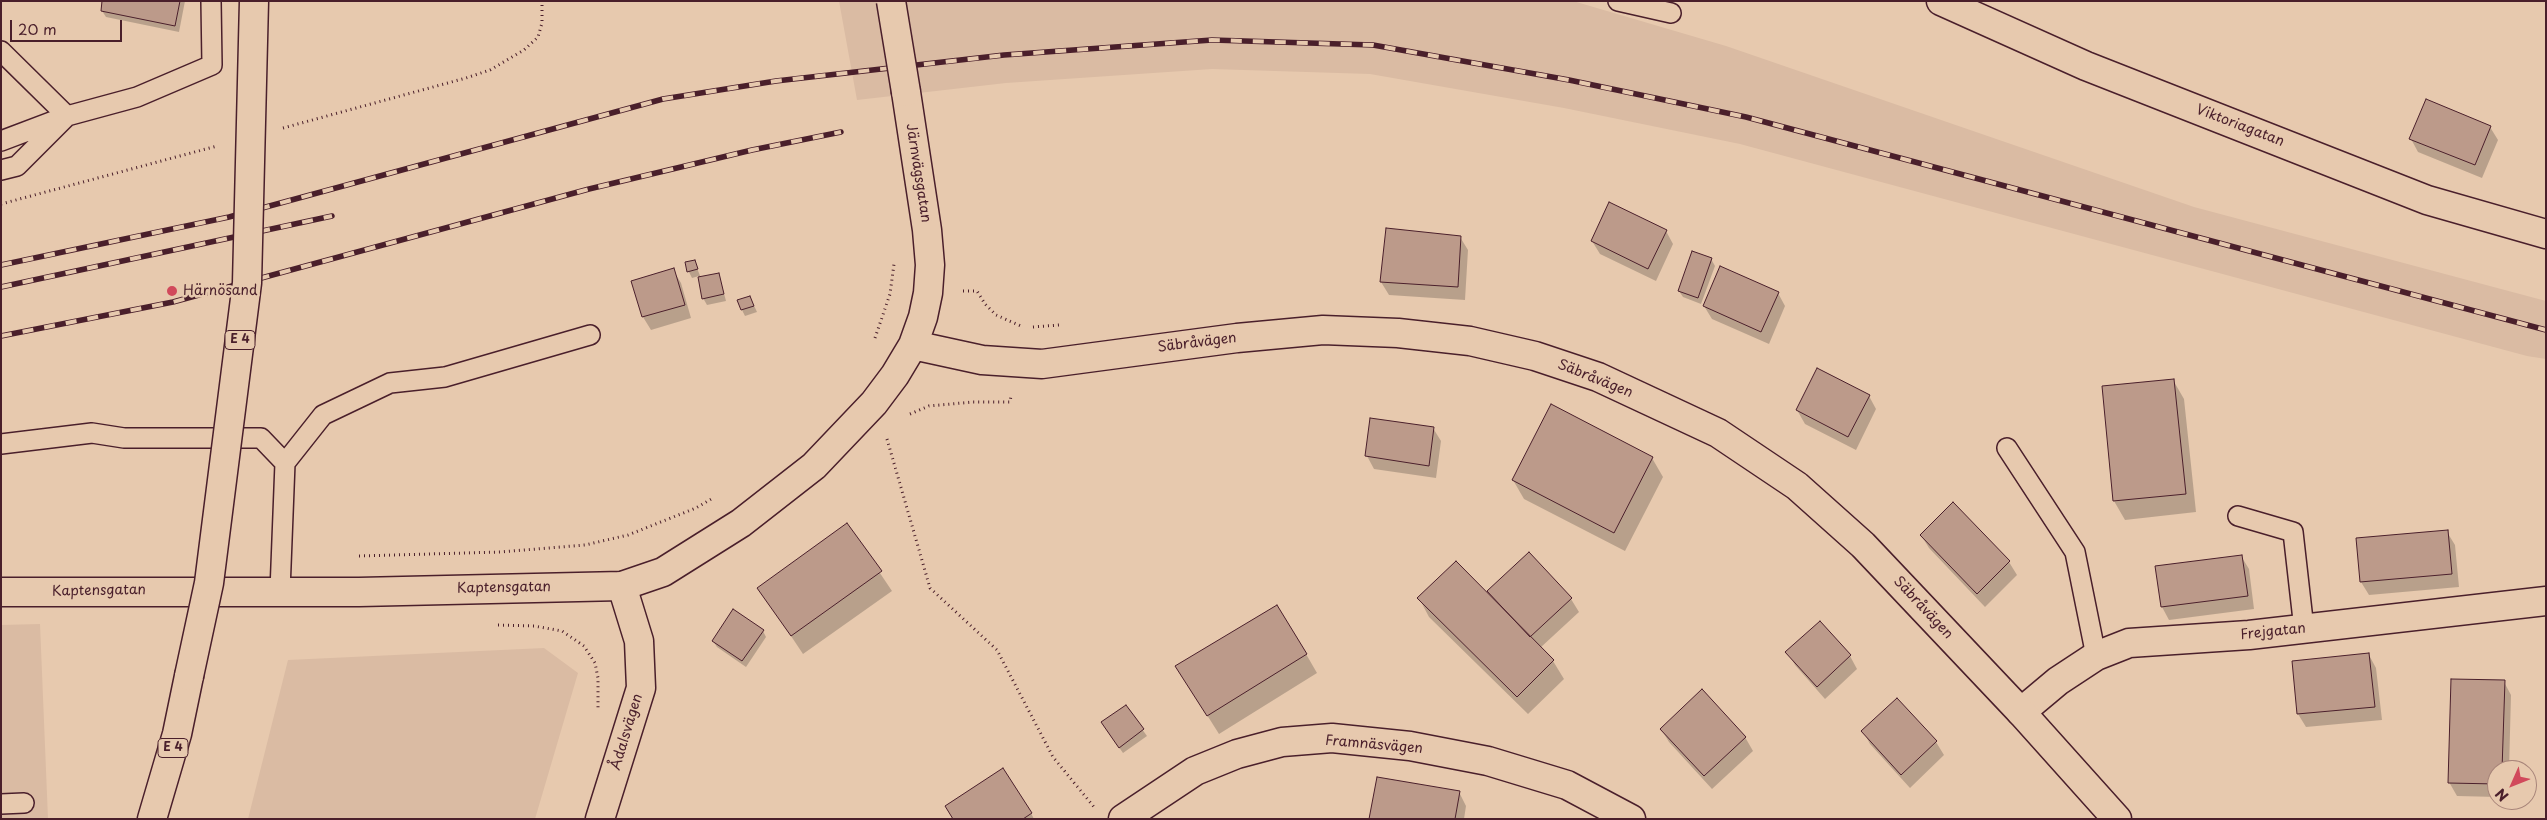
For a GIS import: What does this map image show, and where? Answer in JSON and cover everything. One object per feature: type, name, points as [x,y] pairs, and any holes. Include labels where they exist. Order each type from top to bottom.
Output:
[{"type":"main road","name":"E 4","points":[[152,819],[177,734],[209,583],[247,283],[254,1]]},
{"type":"main road","name":"Järnvägsgatan","points":[[891,1],[928,230],[930,265],[928,293],[924,317],[913,345]]},
{"type":"main road","name":"Viktoriagatan","points":[[1941,1],[2086,66],[2427,200],[2546,234]]},
{"type":"main road","name":"Säbråvägen","points":[[913,345],[982,360],[1042,364],[1237,338],[1323,330],[1398,333],[1470,341],[1535,356],[1598,377],[1718,433],[1797,486],[1863,545],[2021,712],[2117,819]]},
{"type":"main road","name":"Kaptensgatan","points":[[1,592],[280,590],[360,592],[622,586],[663,572],[741,523],[814,466],[874,403],[895,375],[913,345]]},
{"type":"main road","name":"Ådalsvägen","points":[[600,819],[640,688],[639,641],[622,586]]},
{"type":"main road","name":"Frejgatan","points":[[2021,712],[2058,681],[2096,656],[2129,643],[2249,635],[2546,601]]},
{"type":"main road","name":"Framnäsvägen","points":[[1123,819],[1195,771],[1236,754],[1282,742],[1332,738],[1410,746],[1488,761],[1567,785],[1631,819]]},
{"type":"lane","points":[[1,140],[67,116],[137,97],[212,65],[211,1]]},
{"type":"lane","points":[[1618,1],[1671,12]]},
{"type":"lane","points":[[1,51],[67,116]]},
{"type":"lane","points":[[1,170],[17,166],[67,116]]},
{"type":"lane","points":[[280,590],[285,463],[322,415],[390,383],[446,377],[590,335]]},
{"type":"lane","points":[[1,444],[92,433],[124,438],[261,438],[285,463]]},
{"type":"lane","points":[[2007,448],[2075,552],[2096,656]]},
{"type":"lane","points":[[2238,516],[2293,532],[2304,629]]},
{"type":"lane","points":[[1,804],[24,804]]},
{"type":"path","points":[[276,130],[490,70],[524,50],[538,36],[542,23],[542,1]]},
{"type":"path","points":[[1,204],[219,145]]},
{"type":"path","points":[[873,342],[890,294],[895,256]]},
{"type":"path","points":[[890,294],[977,291],[985,304],[996,315],[1008,322],[1027,327],[1060,325]]},
{"type":"path","points":[[886,433],[930,588],[997,650],[1053,757],[1098,811]]},
{"type":"path","points":[[351,556],[500,552],[585,545],[628,535],[696,508],[720,494]]},
{"type":"path","points":[[491,625],[534,626],[562,631],[584,646],[595,663],[598,678],[596,715]]},
{"type":"shaded area","points":[[839,1],[1573,1],[1726,46],[2194,207],[2546,301],[2546,359],[2527,356],[1740,144],[1564,108],[1370,74],[1212,69],[1006,83],[857,100]]},
{"type":"shaded area","points":[[40,624],[48,819],[1,819],[1,625]]},
{"type":"shaded area","points":[[544,648],[578,673],[535,819],[248,819],[288,660]]},
{"type":"building","points":[[102,1],[180,1],[175,26],[101,11]]},
{"type":"building","points":[[2426,99],[2491,126],[2475,165],[2409,139]]},
{"type":"building","points":[[1609,202],[1667,230],[1648,269],[1591,241]]},
{"type":"building","points":[[1386,228],[1461,236],[1458,287],[1380,282]]},
{"type":"building","points":[[1692,251],[1712,258],[1698,298],[1678,291]]},
{"type":"building","points":[[695,260],[698,269],[687,272],[685,262]]},
{"type":"building","points":[[1720,266],[1779,292],[1761,332],[1703,306]]},
{"type":"building","points":[[674,268],[685,305],[642,317],[631,281]]},
{"type":"building","points":[[719,273],[724,294],[702,299],[698,277]]},
{"type":"building","points":[[750,296],[754,306],[741,310],[737,300]]},
{"type":"building","points":[[1817,368],[1870,395],[1848,437],[1796,410]]},
{"type":"building","points":[[2174,379],[2186,494],[2113,501],[2102,386]]},
{"type":"building","points":[[1551,404],[1653,457],[1614,533],[1512,480]]},
{"type":"building","points":[[1370,418],[1434,427],[1429,466],[1365,456]]},
{"type":"building","points":[[1953,502],[2010,561],[1977,594],[1920,535]]},
{"type":"building","points":[[847,523],[882,571],[791,636],[757,588]]},
{"type":"building","points":[[2448,530],[2452,574],[2360,582],[2356,538]]},
{"type":"building","points":[[1529,552],[1572,598],[1530,637],[1487,591]]},
{"type":"building","points":[[2242,555],[2248,596],[2161,607],[2155,566]]},
{"type":"building","points":[[1456,561],[1554,660],[1517,697],[1417,598]]},
{"type":"building","points":[[1277,605],[1307,654],[1207,716],[1175,666]]},
{"type":"building","points":[[733,609],[764,630],[742,661],[712,641]]},
{"type":"building","points":[[1820,621],[1851,655],[1817,687],[1785,652]]},
{"type":"building","points":[[2369,653],[2375,707],[2297,714],[2292,661]]},
{"type":"building","points":[[2451,679],[2505,680],[2502,760],[2487,760],[2487,784],[2448,783]]},
{"type":"building","points":[[1702,689],[1746,737],[1704,776],[1660,729]]},
{"type":"building","points":[[1897,698],[1937,741],[1901,775],[1861,731]]},
{"type":"building","points":[[1126,705],[1144,729],[1119,748],[1101,722]]},
{"type":"building","points":[[1003,768],[1032,813],[1023,819],[953,819],[945,806]]},
{"type":"building","points":[[1377,777],[1460,791],[1455,819],[1369,819]]},
{"type":"railway","points":[[1,265],[229,217],[663,99],[776,81],[1004,55],[1212,40],[1373,45],[1569,80],[1746,117],[2546,330]]},
{"type":"railway","points":[[1,336],[173,302],[589,189],[752,150],[841,132]]},
{"type":"railway","points":[[1,287],[332,216]]},
{"type":"place","name":"Härnösand","points":[[172,291]]}]
